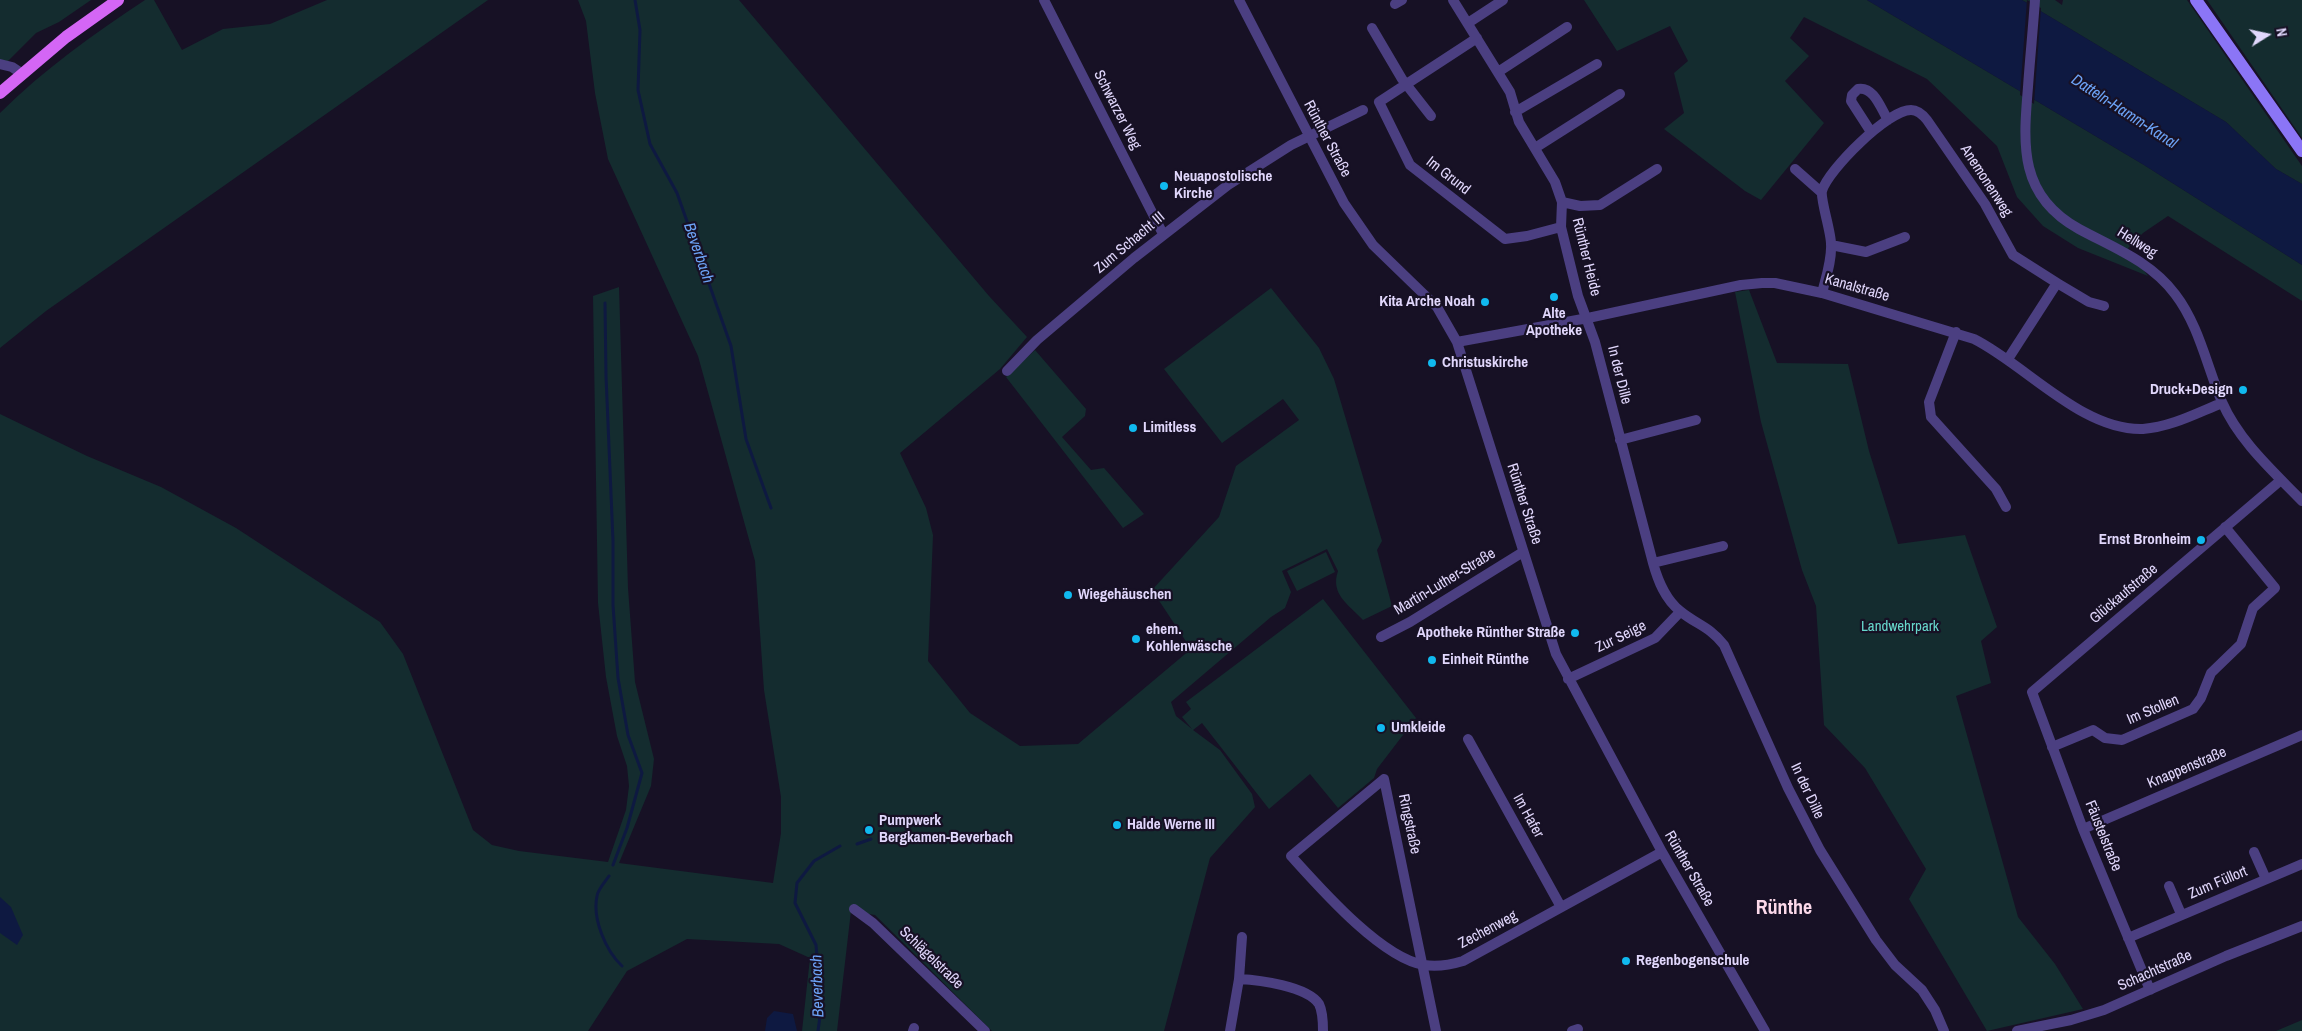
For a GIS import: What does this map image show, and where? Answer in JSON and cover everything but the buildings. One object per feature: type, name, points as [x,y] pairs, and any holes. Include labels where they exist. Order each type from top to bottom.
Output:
[{"type":"main road","points":[[0,92],[66,37],[118,0]]},
{"type":"main road","points":[[2196,0],[2302,151]]},
{"type":"street","name":"Schwarzer Weg","points":[[1044,0],[1163,234]]},
{"type":"street","name":"Rünther Straße","points":[[1239,0],[1309,137],[1359,226],[1373,245],[1437,306],[1457,342],[1556,654],[1662,852],[1765,1031]]},
{"type":"street","name":"Rünther Heide","points":[[1453,0],[1510,92],[1519,122],[1555,182],[1562,202],[1561,227],[1578,296],[1588,318]]},
{"type":"street","points":[[1468,23],[1503,0]]},
{"type":"street","name":"Hellweg","points":[[2035,0],[2024,146],[2027,164],[2044,199],[2069,223],[2138,259],[2175,293],[2190,320],[2222,403],[2235,427],[2248,445],[2302,501]]},
{"type":"street","points":[[1498,72],[1567,27]]},
{"type":"street","points":[[1372,28],[1402,79],[1408,84],[1431,116]]},
{"type":"street","name":"Im Grund","points":[[1477,38],[1379,102],[1410,165],[1505,239],[1527,236],[1561,227]]},
{"type":"street","points":[[0,64],[12,67],[21,73]]},
{"type":"street","points":[[1515,112],[1597,64]]},
{"type":"street","points":[[1871,132],[1852,100],[1852,95],[1858,89],[1867,90],[1872,94],[1888,120]]},
{"type":"street","points":[[1535,148],[1620,94]]},
{"type":"street","points":[[1309,137],[1363,110]]},
{"type":"street","name":"Anemonenweg","points":[[1822,192],[1828,181],[1871,132],[1904,112],[1912,110],[1921,113],[1985,204],[2013,255],[2089,302],[2104,306]]},
{"type":"street","name":"Zum Schacht III","points":[[1007,371],[1037,340],[1163,234],[1228,185],[1309,137]]},
{"type":"street","name":"Rünther Heide","points":[[1562,202],[1580,206],[1600,205],[1656,169]]},
{"type":"street","points":[[1795,169],[1822,192],[1831,245],[1822,293]]},
{"type":"street","points":[[1831,245],[1866,252],[1905,237]]},
{"type":"street","name":"Kanalstraße","points":[[1457,342],[1588,318],[1752,283],[1775,283],[1822,293],[1956,332],[1991,348],[2066,402],[2110,424],[2129,428],[2153,427],[2168,424],[2222,403]]},
{"type":"street","points":[[2008,359],[2057,283]]},
{"type":"street","name":"In der Dille","points":[[1588,318],[1653,563],[1663,592],[1680,612],[1708,628],[1724,645],[1788,788],[1820,850],[1876,940],[1896,964],[1922,990],[1935,1010],[1944,1031]]},
{"type":"street","points":[[1956,332],[1929,402],[1931,417],[1996,489],[2006,507]]},
{"type":"street","points":[[1620,440],[1696,420]]},
{"type":"street","name":"Glückaufstraße","points":[[2032,692],[2281,480]]},
{"type":"street","name":"Im Stollen","points":[[2052,747],[2093,730],[2105,738],[2122,740],[2188,713],[2198,704],[2211,672],[2241,644],[2253,608],[2275,588],[2225,527]]},
{"type":"street","points":[[1653,563],[1723,546]]},
{"type":"street","name":"Martin-Luther-Straße","points":[[1380,637],[1410,622],[1524,552]]},
{"type":"street","name":"Zur Seige","points":[[1568,679],[1655,638],[1680,612]]},
{"type":"street","name":"Fäustelstraße","points":[[2032,692],[2083,829],[2150,990]]},
{"type":"street","name":"Knappenstraße","points":[[2083,829],[2302,735]]},
{"type":"street","name":"Im Hafer","points":[[1468,739],[1561,907]]},
{"type":"street","name":"Ringstraße","points":[[1291,856],[1384,779],[1423,965]]},
{"type":"street","name":"Zechenweg","points":[[1291,856],[1342,910],[1396,954],[1423,965],[1439,965],[1463,961],[1662,852]]},
{"type":"street","name":"Zum Füllort","points":[[2254,852],[2266,879]]},
{"type":"street","name":"Zum Füllort","points":[[2128,938],[2302,864]]},
{"type":"street","name":"Zum Füllort","points":[[2169,886],[2181,914]]},
{"type":"street","name":"Schlägelstraße","points":[[854,909],[873,923],[980,1029]]},
{"type":"street","name":"Schachtstraße","points":[[2017,1031],[2088,1016],[2302,926]]},
{"type":"street","points":[[1230,1031],[1239,979],[1242,937]]},
{"type":"street","points":[[1423,965],[1436,1031]]},
{"type":"street","points":[[1239,979],[1280,985],[1314,999],[1320,1006],[1323,1031]]},
{"type":"green space","points":[[0,0],[91,0],[59,22],[36,33],[0,69]]},
{"type":"green space","points":[[145,0],[154,0],[182,50],[223,29],[270,24],[327,0],[488,0],[46,311],[0,348],[0,113],[70,53]]},
{"type":"green space","points":[[578,0],[739,0],[989,296],[1027,337],[1000,369],[900,453],[926,508],[933,535],[928,661],[970,713],[1020,746],[1078,744],[1191,649],[1152,590],[1219,517],[1236,466],[1299,420],[1283,399],[1222,443],[1164,369],[1271,288],[1319,348],[1334,379],[1382,541],[1377,550],[1392,606],[1363,620],[1346,604],[1338,592],[1336,579],[1338,571],[1327,549],[1282,571],[1291,592],[1285,608],[1271,617],[1171,702],[1176,716],[1192,729],[1182,717],[1191,709],[1186,702],[1323,599],[1416,718],[1377,769],[1374,778],[1338,808],[1310,774],[1269,809],[1202,723],[1193,730],[1220,750],[1252,794],[1255,807],[1210,858],[1164,1031],[992,1031],[875,915],[851,911],[837,1031],[802,1031],[810,958],[779,944],[687,939],[627,971],[588,1031],[0,1031],[0,414],[87,456],[161,487],[236,528],[380,622],[403,654],[473,830],[492,845],[519,851],[608,862],[626,810],[629,786],[627,766],[617,736],[606,677],[598,603],[593,296],[619,287],[628,588],[635,682],[654,759],[651,786],[619,863],[773,883],[781,833],[781,797],[764,690],[755,561],[698,356],[608,159],[595,93],[586,21]]},
{"type":"green space","points":[[1584,0],[1867,0],[2144,165],[2302,265],[2302,301],[2168,216],[2143,233],[2128,248],[2148,276],[2078,248],[2043,226],[2017,197],[1997,146],[1927,79],[1804,17],[1790,38],[1809,56],[1785,81],[1824,123],[1761,200],[1745,191],[1664,129],[1684,113],[1674,73],[1688,61],[1670,26],[1617,51]]},
{"type":"green space","points":[[2022,0],[2055,0],[2062,5],[2063,0],[2187,0],[2302,166],[2302,184],[2276,169],[2226,122]]},
{"type":"green space","points":[[2207,0],[2302,0],[2302,138]]},
{"type":"green space","name":"Landwehrpark","points":[[1749,290],[1777,363],[1848,364],[1869,451],[1898,544],[1965,535],[1997,627],[1981,641],[1991,683],[1956,696],[2018,917],[2055,964],[2083,1009],[1987,1031],[1909,899],[1926,869],[1865,768],[1824,725],[1816,606],[1802,570],[1761,422],[1735,292]]},
{"type":"green space","points":[[1035,350],[1086,409],[1085,416],[1062,437],[1091,470],[1104,468],[1144,514],[1123,528],[1006,377]]},
{"type":"green space","points":[[1326,552],[1335,572],[1297,591],[1287,571]]},
{"type":"green space","points":[[2302,1020],[2302,1031],[2276,1031]]},
{"type":"water","name":"Datteln-Hamm-Kanal","points":[[1867,0],[2022,0],[2226,122],[2276,169],[2302,184],[2302,265],[2144,165]]},
{"type":"water","points":[[0,897],[11,907],[23,935],[17,945],[0,933]]},
{"type":"water","points":[[774,1011],[793,1014],[797,1031],[765,1031],[767,1018]]},
{"type":"pier","points":[[2027,0],[2041,8],[2034,104],[2020,95]]},
{"type":"waterway","name":"Beverbach","points":[[635,0],[640,30],[638,90],[650,144],[677,193],[731,346],[746,439],[771,508]]},
{"type":"waterway","points":[[605,303],[613,541],[613,605],[618,678],[628,735],[642,773],[627,828],[613,865]]},
{"type":"waterway","name":"Beverbach","points":[[857,844],[871,839]]},
{"type":"waterway","name":"Beverbach","points":[[818,1031],[821,1009],[816,945],[795,903],[797,883],[814,861],[840,846]]},
{"type":"waterway","points":[[609,876],[598,893],[596,905],[598,924],[611,952],[622,966]]},
{"type":"place","name":"Neuapostolische Kirche","points":[[1164,186]]},
{"type":"place","name":"Alte Apotheke","points":[[1554,297]]},
{"type":"place","name":"Kita Arche Noah","points":[[1485,302]]},
{"type":"place","name":"Christuskirche","points":[[1432,363]]},
{"type":"place","name":"Druck+Design","points":[[2243,390]]},
{"type":"place","name":"Limitless","points":[[1133,428]]},
{"type":"place","name":"Ernst Bronheim","points":[[2201,540]]},
{"type":"place","name":"Wiegehäuschen","points":[[1068,595]]},
{"type":"place","name":"Apotheke Rünther Straße","points":[[1575,633]]},
{"type":"place","name":"ehem. Kohlenwäsche","points":[[1136,639]]},
{"type":"place","name":"Einheit Rünthe","points":[[1432,660]]},
{"type":"place","name":"Umkleide","points":[[1381,728]]},
{"type":"place","name":"Halde Werne III","points":[[1117,825]]},
{"type":"place","name":"Pumpwerk Bergkamen-Beverbach","points":[[869,830]]},
{"type":"place","name":"Regenbogenschule","points":[[1626,961]]},
{"type":"district","name":"Rünthe","points":[[1784,909]]}]
